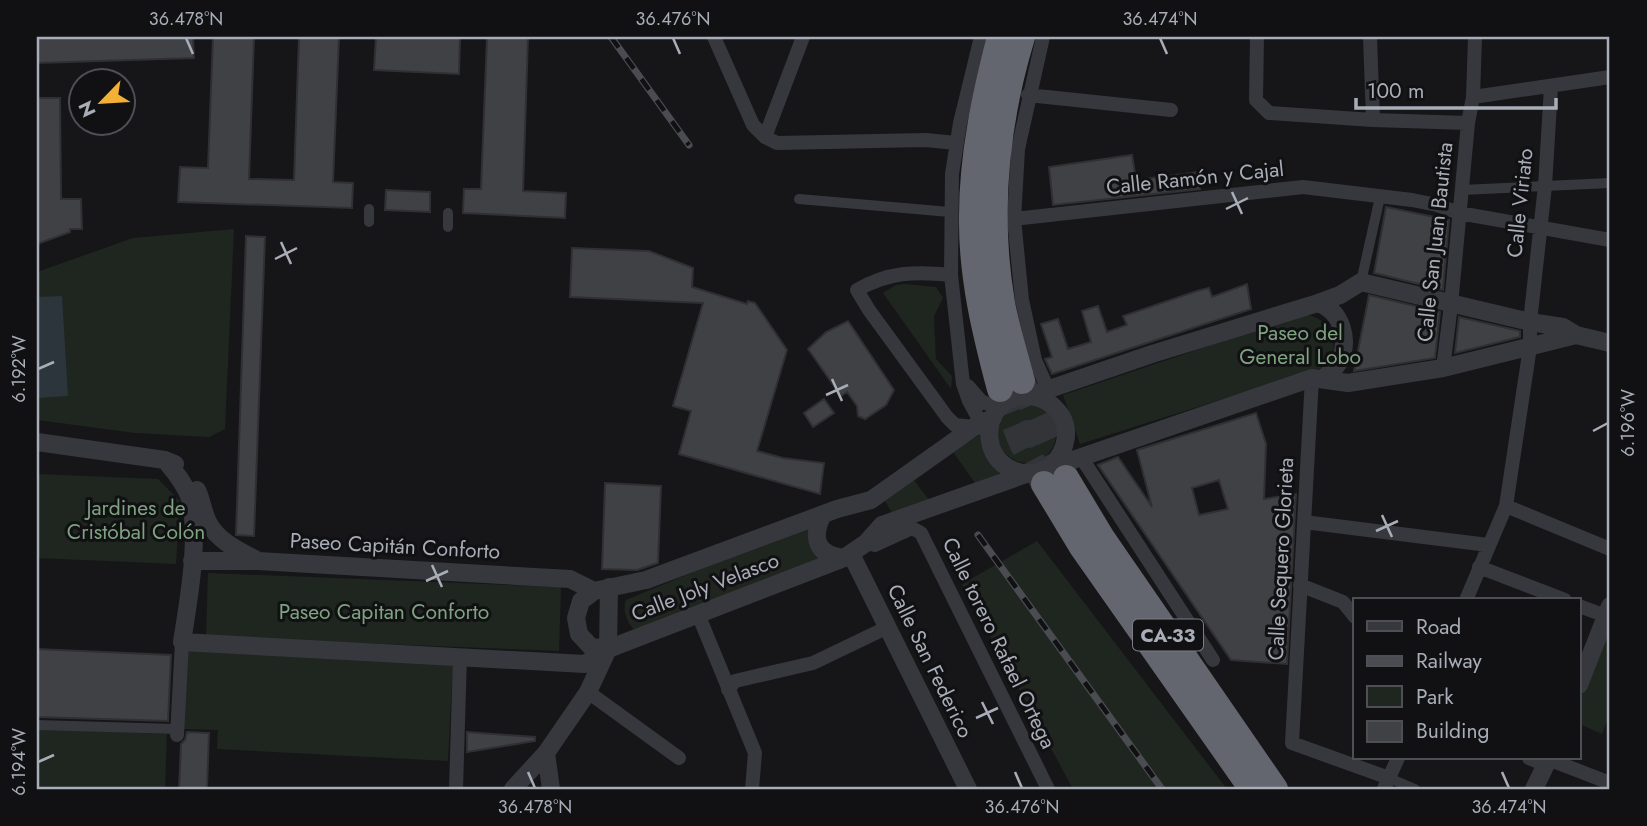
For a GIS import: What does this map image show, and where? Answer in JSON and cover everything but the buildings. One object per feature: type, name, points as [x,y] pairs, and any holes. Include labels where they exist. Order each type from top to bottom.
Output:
[{"type":"highway","points":[[999,410],[983,322],[972,218],[979,136],[990,73],[1000,37]]},
{"type":"highway","points":[[999,410],[1003,303],[994,218],[1003,117],[1022,37]]},
{"type":"highway","name":"CA-33","points":[[1054,472],[1082,547],[1252,789]]},
{"type":"highway","name":"CA-33","points":[[1054,472],[1275,789]]},
{"type":"street","points":[[713,37],[753,125],[765,137],[777,143],[926,140],[956,144]]},
{"type":"street","points":[[765,137],[803,37]]},
{"type":"street","points":[[981,37],[956,144],[950,212],[951,275],[963,384],[969,401],[999,410]]},
{"type":"street","points":[[1043,37],[1028,95],[1015,171],[1014,219],[1022,300],[1035,360],[1048,389]]},
{"type":"street","points":[[1257,37],[1256,100],[1269,113],[1468,123]]},
{"type":"street","points":[[1370,37],[1373,120]]},
{"type":"street","name":"Calle San Juan Bautista","points":[[1443,368],[1468,123],[1473,97],[1475,37]]},
{"type":"street","points":[[1473,97],[1610,77]]},
{"type":"street","name":"Calle Viriato","points":[[1467,598],[1506,506],[1530,347],[1551,87]]},
{"type":"street","points":[[1028,95],[1171,110]]},
{"type":"street","points":[[1462,190],[1610,183]]},
{"type":"street","name":"Calle Ramón y Cajal","points":[[1014,219],[1303,187],[1437,205],[1459,213],[1610,240]]},
{"type":"street","points":[[1361,282],[1380,197]]},
{"type":"street","points":[[799,199],[950,212]]},
{"type":"street","points":[[369,209],[369,222]]},
{"type":"street","points":[[448,213],[448,227]]},
{"type":"street","points":[[951,275],[901,273],[873,281],[857,290],[955,425],[1038,397],[1053,406],[1063,419],[1066,437],[1054,472]]},
{"type":"street","points":[[882,525],[871,500],[999,410],[1048,389],[1318,303],[1340,295],[1361,282],[1530,322],[1563,327],[1576,335],[1610,343]]},
{"type":"street","points":[[824,514],[817,525],[816,534],[824,552],[831,556],[854,552],[882,525],[1054,472],[1318,378],[1338,364],[1345,337],[1334,312],[1328,306],[1318,303]]},
{"type":"street","points":[[1318,378],[1348,383],[1443,368],[1576,335]]},
{"type":"street","points":[[964,378],[977,398],[999,410]]},
{"type":"street","name":"Calle Sequero Glorieta","points":[[1318,378],[1304,522],[1293,743],[1387,784]]},
{"type":"street","points":[[999,410],[992,450],[1002,464],[1009,469],[1054,472],[1213,660]]},
{"type":"street","points":[[37,442],[165,460],[180,467],[194,482],[214,531],[229,544],[258,561]]},
{"type":"street","points":[[37,725],[177,732],[182,642],[193,532],[190,498],[184,484],[165,460]]},
{"type":"street","name":"Calle Joly Velasco","points":[[601,589],[646,580],[824,514],[871,500]]},
{"type":"street","points":[[1506,506],[1610,550]]},
{"type":"street","points":[[1304,522],[1488,545]]},
{"type":"street","name":"Calle torero Rafael Ortega","points":[[854,552],[908,529],[916,528],[922,533],[1048,789]]},
{"type":"street","name":"Calle Joly Velasco","points":[[460,656],[585,663],[608,649],[854,552]]},
{"type":"street","name":"Calle San Federico","points":[[854,552],[968,789]]},
{"type":"street","name":"Paseo Capitán Conforto","points":[[192,561],[258,561],[570,579],[601,589]]},
{"type":"street","points":[[1479,567],[1560,598]]},
{"type":"street","points":[[1300,584],[1343,602],[1353,614]]},
{"type":"street","points":[[513,789],[546,753],[588,692],[608,649],[601,589],[581,601],[576,625],[579,634],[591,647],[608,649]]},
{"type":"street","points":[[1580,606],[1608,611],[1580,682]]},
{"type":"street","points":[[698,614],[731,686],[755,754],[752,789]]},
{"type":"street","points":[[731,686],[813,663],[888,627]]},
{"type":"street","points":[[182,642],[460,656],[456,789]]},
{"type":"street","points":[[588,692],[679,758]]},
{"type":"street","points":[[546,753],[551,789]]},
{"type":"street","points":[[1397,760],[1387,784],[1415,789]]},
{"type":"street","points":[[1534,789],[1543,760],[1610,783]]},
{"type":"green space","points":[[234,229],[225,429],[209,437],[135,433],[37,420],[37,272],[133,238]]},
{"type":"green space","points":[[896,285],[936,287],[943,298],[934,316],[936,359],[952,376],[951,389],[883,293]]},
{"type":"green space","name":"Paseo del General Lobo","points":[[1303,314],[1321,320],[1331,332],[1334,347],[1328,366],[1080,444],[1063,395]]},
{"type":"green space","points":[[1027,405],[1048,413],[1056,434],[1048,455],[1027,463],[1006,455],[998,434],[1006,413]]},
{"type":"green space","points":[[979,435],[1000,470],[999,474],[975,483],[953,452]]},
{"type":"green space","name":"Jardines de Cristóbal Colón","points":[[37,474],[158,479],[180,501],[176,564],[37,558]]},
{"type":"green space","points":[[914,480],[929,500],[892,513],[885,501]]},
{"type":"green space","points":[[802,527],[808,529],[819,559],[635,630],[628,621],[625,612],[626,600]]},
{"type":"green space","points":[[1037,541],[1227,789],[1073,789],[962,584]]},
{"type":"green space","name":"Paseo Capitan Conforto","points":[[208,573],[561,587],[559,651],[206,637]]},
{"type":"green space","points":[[1610,621],[1610,714],[1602,734],[1580,724],[1580,700]]},
{"type":"green space","points":[[186,648],[453,662],[448,761],[217,749],[218,730],[182,729]]},
{"type":"green space","points":[[37,729],[167,734],[165,789],[37,789]]},
{"type":"shaded area","points":[[62,296],[68,396],[37,398],[37,297]]},
{"type":"shaded area","points":[[1028,420],[1038,424],[1042,434],[1038,444],[1028,448],[1018,444],[1014,434],[1018,424]]},
{"type":"tunnel","points":[[1022,381],[1066,478]]},
{"type":"tunnel","points":[[1000,389],[1022,443],[1044,484]]},
{"type":"railway","points":[[611,37],[689,145]]},
{"type":"railway","points":[[978,535],[1162,789]]}]
